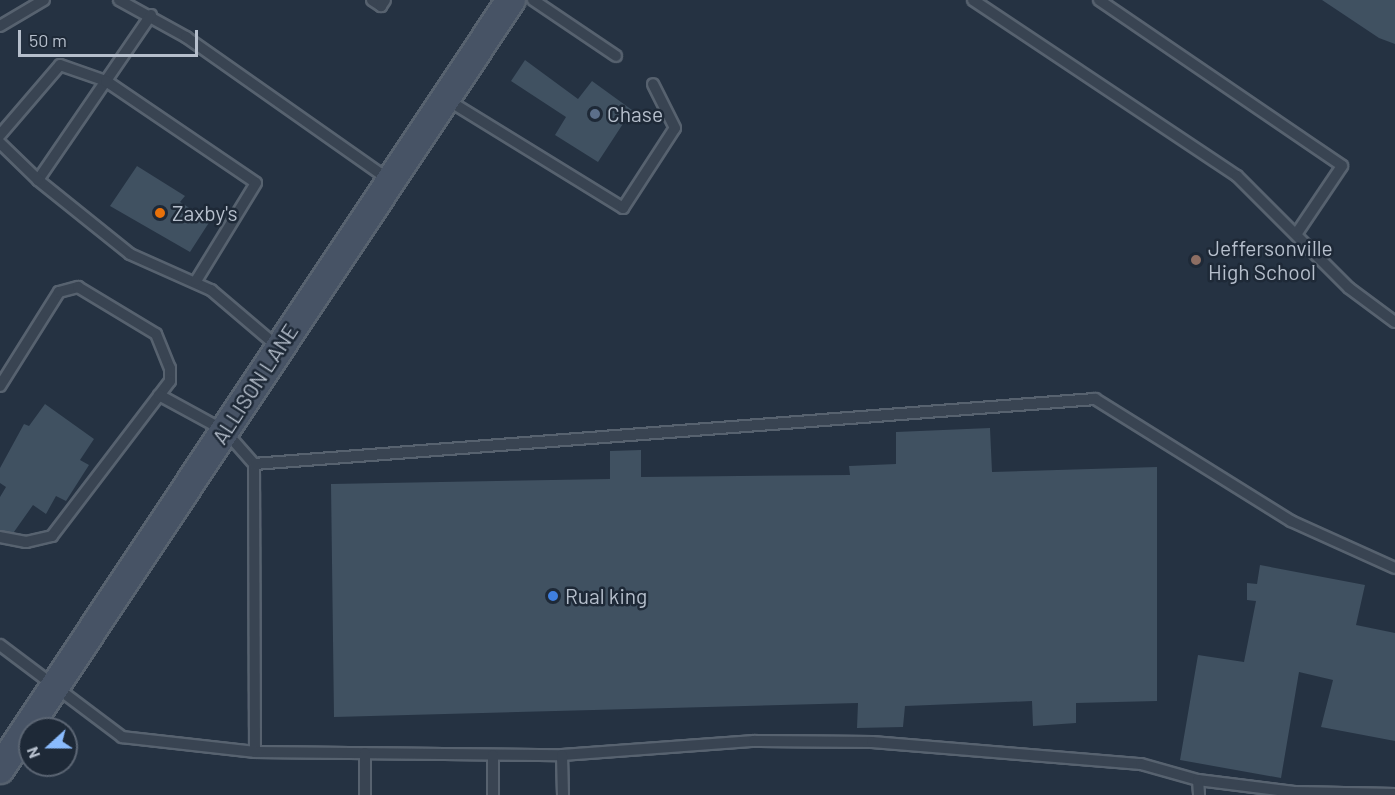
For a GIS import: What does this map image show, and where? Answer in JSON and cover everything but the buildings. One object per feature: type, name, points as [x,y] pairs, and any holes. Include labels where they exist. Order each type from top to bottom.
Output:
[{"type":"main road","name":"ALLISON LANE","points":[[0,769],[512,0]]},
{"type":"lane","points":[[0,26],[44,0]]},
{"type":"lane","points":[[119,0],[151,15],[391,181]]},
{"type":"lane","points":[[372,0],[381,6],[385,0]]},
{"type":"lane","points":[[533,0],[616,56]]},
{"type":"lane","points":[[973,0],[1237,176],[1298,232],[1349,288],[1395,322]]},
{"type":"lane","points":[[1099,0],[1342,166],[1298,232]]},
{"type":"lane","points":[[38,180],[151,15]]},
{"type":"lane","points":[[0,135],[60,65],[106,81],[256,183],[196,281]]},
{"type":"lane","points":[[446,99],[623,208],[675,128],[653,84]]},
{"type":"lane","points":[[0,143],[38,180],[130,254],[159,271],[196,281],[279,347]]},
{"type":"lane","points":[[0,386],[59,292],[78,287],[156,334],[170,368],[170,381],[52,536],[26,542],[0,537]]},
{"type":"lane","points":[[159,394],[225,431],[254,464],[255,752]]},
{"type":"lane","points":[[254,464],[1095,399],[1292,521],[1395,568]]},
{"type":"lane","points":[[0,645],[122,737],[255,752],[562,755],[754,741],[872,742],[1141,764],[1198,780],[1294,792],[1395,794]]},
{"type":"lane","points":[[365,753],[365,795]]},
{"type":"lane","points":[[493,755],[493,795]]},
{"type":"lane","points":[[562,755],[563,795]]},
{"type":"lane","points":[[1198,780],[1199,795]]},
{"type":"place","name":"Chase","points":[[595,114]]},
{"type":"place","name":"Zaxby's","points":[[160,213]]},
{"type":"place","name":"Jeffersonville High School","points":[[1196,260]]},
{"type":"place","name":"Rual king","points":[[553,596]]}]
